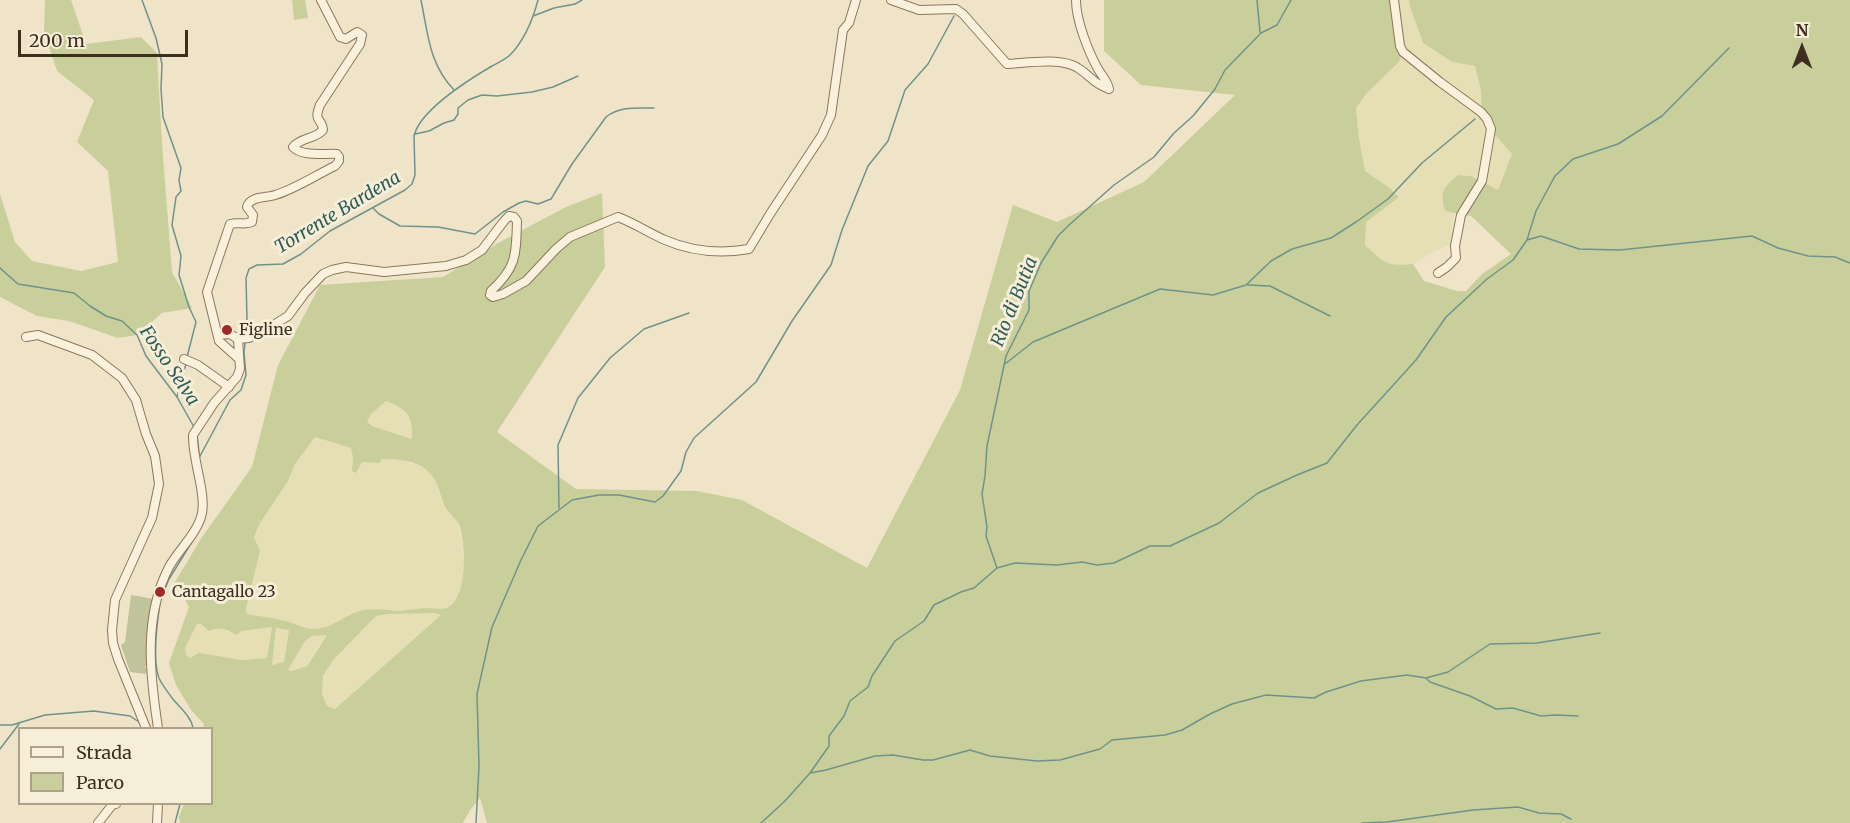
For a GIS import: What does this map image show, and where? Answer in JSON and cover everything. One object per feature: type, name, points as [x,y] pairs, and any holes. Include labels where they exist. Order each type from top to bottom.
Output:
[{"type":"street","points":[[238,357],[220,343],[207,292],[230,224],[252,222],[254,215],[247,207],[251,200],[277,195],[335,166],[339,161],[337,154],[307,153],[297,151],[293,147],[297,142],[321,134],[323,125],[316,115],[320,105],[362,39],[362,35],[357,32],[346,39],[340,37],[321,0]]},
{"type":"street","points":[[218,335],[230,334],[243,338],[288,316],[323,274],[332,270],[346,267],[384,272],[446,266],[466,260],[482,250],[509,216],[517,221],[514,258],[509,271],[492,291],[490,295],[493,297],[526,281],[570,237],[618,217],[666,240],[698,250],[734,252],[749,249],[822,135],[831,115],[843,30],[849,23],[856,0]]},
{"type":"street","points":[[891,0],[919,9],[956,9],[1007,64],[1060,62],[1071,64],[1097,85],[1109,89],[1108,82],[1099,71],[1089,48],[1076,10],[1076,0]]},
{"type":"street","points":[[1394,0],[1400,46],[1403,52],[1481,112],[1491,129],[1482,181],[1461,215],[1455,258],[1438,273]]},
{"type":"street","points":[[26,337],[38,335],[92,355],[122,378],[136,400],[155,456],[159,484],[152,518],[115,600],[112,630],[112,643],[144,725]]},
{"type":"street","points":[[158,727],[150,669],[157,594],[170,566],[197,525],[202,511],[194,433],[240,369],[238,357],[243,338]]},
{"type":"street","points":[[191,362],[229,387]]},
{"type":"street","points":[[98,823],[112,805]]},
{"type":"street","points":[[157,823],[158,805]]},
{"type":"shaded area","points":[[1399,0],[1409,0],[1423,43],[1452,62],[1475,66],[1481,91],[1482,120],[1512,154],[1498,190],[1471,176],[1459,175],[1445,185],[1445,211],[1454,213],[1450,245],[1413,264],[1395,266],[1379,259],[1365,245],[1366,222],[1387,186],[1365,171],[1356,108],[1367,93],[1399,62],[1405,45]]},
{"type":"shaded area","points":[[386,401],[398,405],[407,412],[412,424],[412,439],[372,426],[367,422],[371,414]]},
{"type":"shaded area","points":[[315,437],[351,448],[352,470],[356,472],[362,462],[379,463],[381,459],[396,459],[418,465],[429,471],[445,509],[457,520],[462,541],[464,572],[462,584],[457,599],[450,606],[440,610],[428,608],[382,610],[351,614],[324,628],[313,629],[247,614],[246,609],[260,551],[254,537],[260,523],[288,481],[295,464]]},
{"type":"shaded area","points":[[442,614],[335,709],[327,707],[322,694],[323,676],[332,660],[376,616]]},
{"type":"shaded area","points":[[197,624],[205,628],[220,628],[236,635],[242,631],[272,627],[267,658],[242,660],[190,658],[186,656],[185,648]]},
{"type":"shaded area","points":[[276,628],[289,630],[284,663],[272,665]]},
{"type":"shaded area","points":[[328,635],[306,666],[288,670],[305,641],[312,636]]},
{"type":"green space","points":[[45,0],[71,0],[86,44],[141,37],[157,53],[172,272],[192,308],[162,313],[137,335],[118,338],[69,321],[37,316],[0,297],[0,194],[15,242],[32,261],[81,271],[118,262],[108,171],[77,142],[94,100],[57,71],[44,32]]},
{"type":"green space","points":[[292,0],[305,0],[308,18],[294,20]]},
{"type":"green space","points":[[1104,0],[1399,0],[1405,45],[1399,62],[1367,93],[1356,108],[1365,171],[1399,197],[1366,222],[1365,245],[1376,256],[1391,264],[1413,264],[1424,281],[1457,291],[1466,291],[1482,274],[1511,254],[1471,216],[1445,211],[1444,190],[1458,175],[1471,176],[1498,190],[1512,154],[1482,120],[1481,91],[1475,66],[1452,62],[1423,43],[1409,0],[1850,0],[1850,823],[487,823],[480,798],[463,823],[180,823],[179,817],[184,805],[213,805],[213,727],[203,727],[204,724],[191,710],[176,685],[169,663],[189,607],[175,582],[202,537],[252,467],[278,365],[320,285],[443,277],[500,242],[566,207],[602,193],[605,267],[497,432],[576,489],[697,491],[742,500],[867,568],[960,390],[1013,205],[1057,222],[1144,182],[1235,95],[1141,85],[1104,51]],"holes":[[[386,401],[399,407],[408,415],[412,439],[372,426],[367,422],[371,414]],[[315,437],[351,448],[352,471],[356,473],[362,462],[380,463],[381,459],[406,461],[419,465],[429,472],[438,487],[445,508],[457,520],[460,527],[464,568],[456,600],[447,608],[442,609],[364,610],[327,626],[314,629],[247,614],[246,609],[260,551],[254,537],[260,523],[288,481],[295,464]],[[435,613],[441,615],[335,709],[327,706],[322,694],[323,676],[333,660],[376,616]],[[197,624],[201,624],[209,631],[222,629],[236,635],[242,631],[272,627],[267,658],[242,660],[199,653],[190,658],[186,655],[185,648]],[[276,628],[289,630],[284,662],[272,665]],[[327,635],[307,666],[288,670],[305,641],[312,636]]]},
{"type":"green space","points":[[131,595],[154,599],[148,665],[145,666],[147,671],[145,674],[130,672],[121,645],[125,642]]},
{"type":"waterway","points":[[142,0],[156,38],[162,64],[163,117],[181,168],[179,180],[181,191],[176,197],[172,225],[181,256],[179,275],[196,322],[187,357]]},
{"type":"waterway","points":[[421,0],[434,59],[454,90]]},
{"type":"waterway","name":"Torrente Bardena","points":[[246,334],[246,278],[249,269],[257,265],[283,264],[301,254],[330,231],[412,184],[415,175],[414,136],[418,126],[447,96],[511,54],[528,28],[538,0]]},
{"type":"waterway","points":[[533,16],[582,0]]},
{"type":"waterway","points":[[1257,0],[1260,32]]},
{"type":"waterway","name":"Rio di Butia","points":[[997,568],[986,536],[987,527],[982,494],[987,446],[1006,356],[1029,310],[1029,291],[1041,263],[1058,236],[1068,226],[1114,185],[1154,157],[1174,133],[1193,116],[1215,89],[1225,70],[1261,33],[1277,25],[1291,0]]},
{"type":"waterway","points":[[476,823],[479,766],[477,694],[492,627],[538,526],[572,500],[599,495],[619,495],[655,502],[663,496],[681,471],[686,452],[694,438],[756,382],[792,321],[831,265],[842,230],[868,166],[888,141],[905,90],[928,64],[954,16]]},
{"type":"waterway","points":[[761,823],[810,773],[829,746],[829,736],[844,716],[850,701],[868,687],[872,676],[895,641],[924,621],[934,605],[974,588],[997,568],[1015,563],[1057,565],[1082,562],[1097,565],[1114,563],[1150,546],[1170,546],[1219,523],[1258,493],[1327,463],[1357,425],[1416,360],[1446,317],[1487,279],[1513,260],[1527,240],[1536,211],[1555,176],[1573,159],[1618,144],[1662,116],[1729,48]]},
{"type":"waterway","points":[[415,134],[429,131],[454,120],[458,114],[458,108],[468,100],[482,95],[497,96],[532,92],[553,87],[578,76]]},
{"type":"waterway","points":[[373,208],[400,226],[438,227],[475,234],[503,212],[519,203],[526,201],[538,204],[551,199],[572,164],[611,113],[623,109],[654,108]]},
{"type":"waterway","points":[[1005,364],[1033,342],[1160,289],[1213,295],[1246,285],[1271,261],[1292,249],[1331,238],[1388,199],[1422,163],[1475,119]]},
{"type":"waterway","points":[[1527,240],[1541,236],[1579,249],[1620,250],[1752,236],[1778,248],[1808,256],[1835,257],[1850,263]]},
{"type":"waterway","name":"Fosso Selva","points":[[0,268],[18,284],[74,293],[106,316],[122,321],[137,335],[146,356],[177,397],[194,427]]},
{"type":"waterway","points":[[1248,285],[1270,286],[1330,316]]},
{"type":"waterway","points":[[559,508],[558,445],[578,398],[610,358],[644,329],[689,313]]},
{"type":"waterway","name":"Torrente Bardena","points":[[199,458],[230,400],[241,390],[246,375],[245,342]]},
{"type":"waterway","points":[[177,397],[186,364]]},
{"type":"waterway","name":"Fosso Selva","points":[[197,434],[199,453]]},
{"type":"waterway","name":"Torrente Bardena","points":[[162,596],[169,579],[195,537]]},
{"type":"waterway","name":"Torrente Bardena","points":[[160,603],[156,641],[159,678],[188,716],[193,727]]},
{"type":"waterway","points":[[1426,678],[1448,672],[1490,644],[1537,643],[1600,633]]},
{"type":"waterway","points":[[810,773],[875,756],[893,755],[933,760],[970,750],[990,756],[1037,761],[1060,760],[1100,749],[1112,740],[1165,735],[1182,730],[1232,704],[1266,695],[1314,698],[1361,681],[1407,675],[1426,678],[1430,682],[1470,696],[1496,709],[1513,708],[1541,716],[1578,716]]},
{"type":"waterway","points":[[0,725],[12,725],[45,715],[94,711],[130,716],[142,724]]},
{"type":"waterway","points":[[0,749],[19,724]]},
{"type":"waterway","name":"Torrente Bardena","points":[[175,823],[180,805]]},
{"type":"waterway","points":[[1362,823],[1518,807],[1539,813],[1561,814],[1571,819]]},
{"type":"place","name":"Figline","points":[[227,330]]},
{"type":"place","name":"Cantagallo 23","points":[[160,592]]}]
